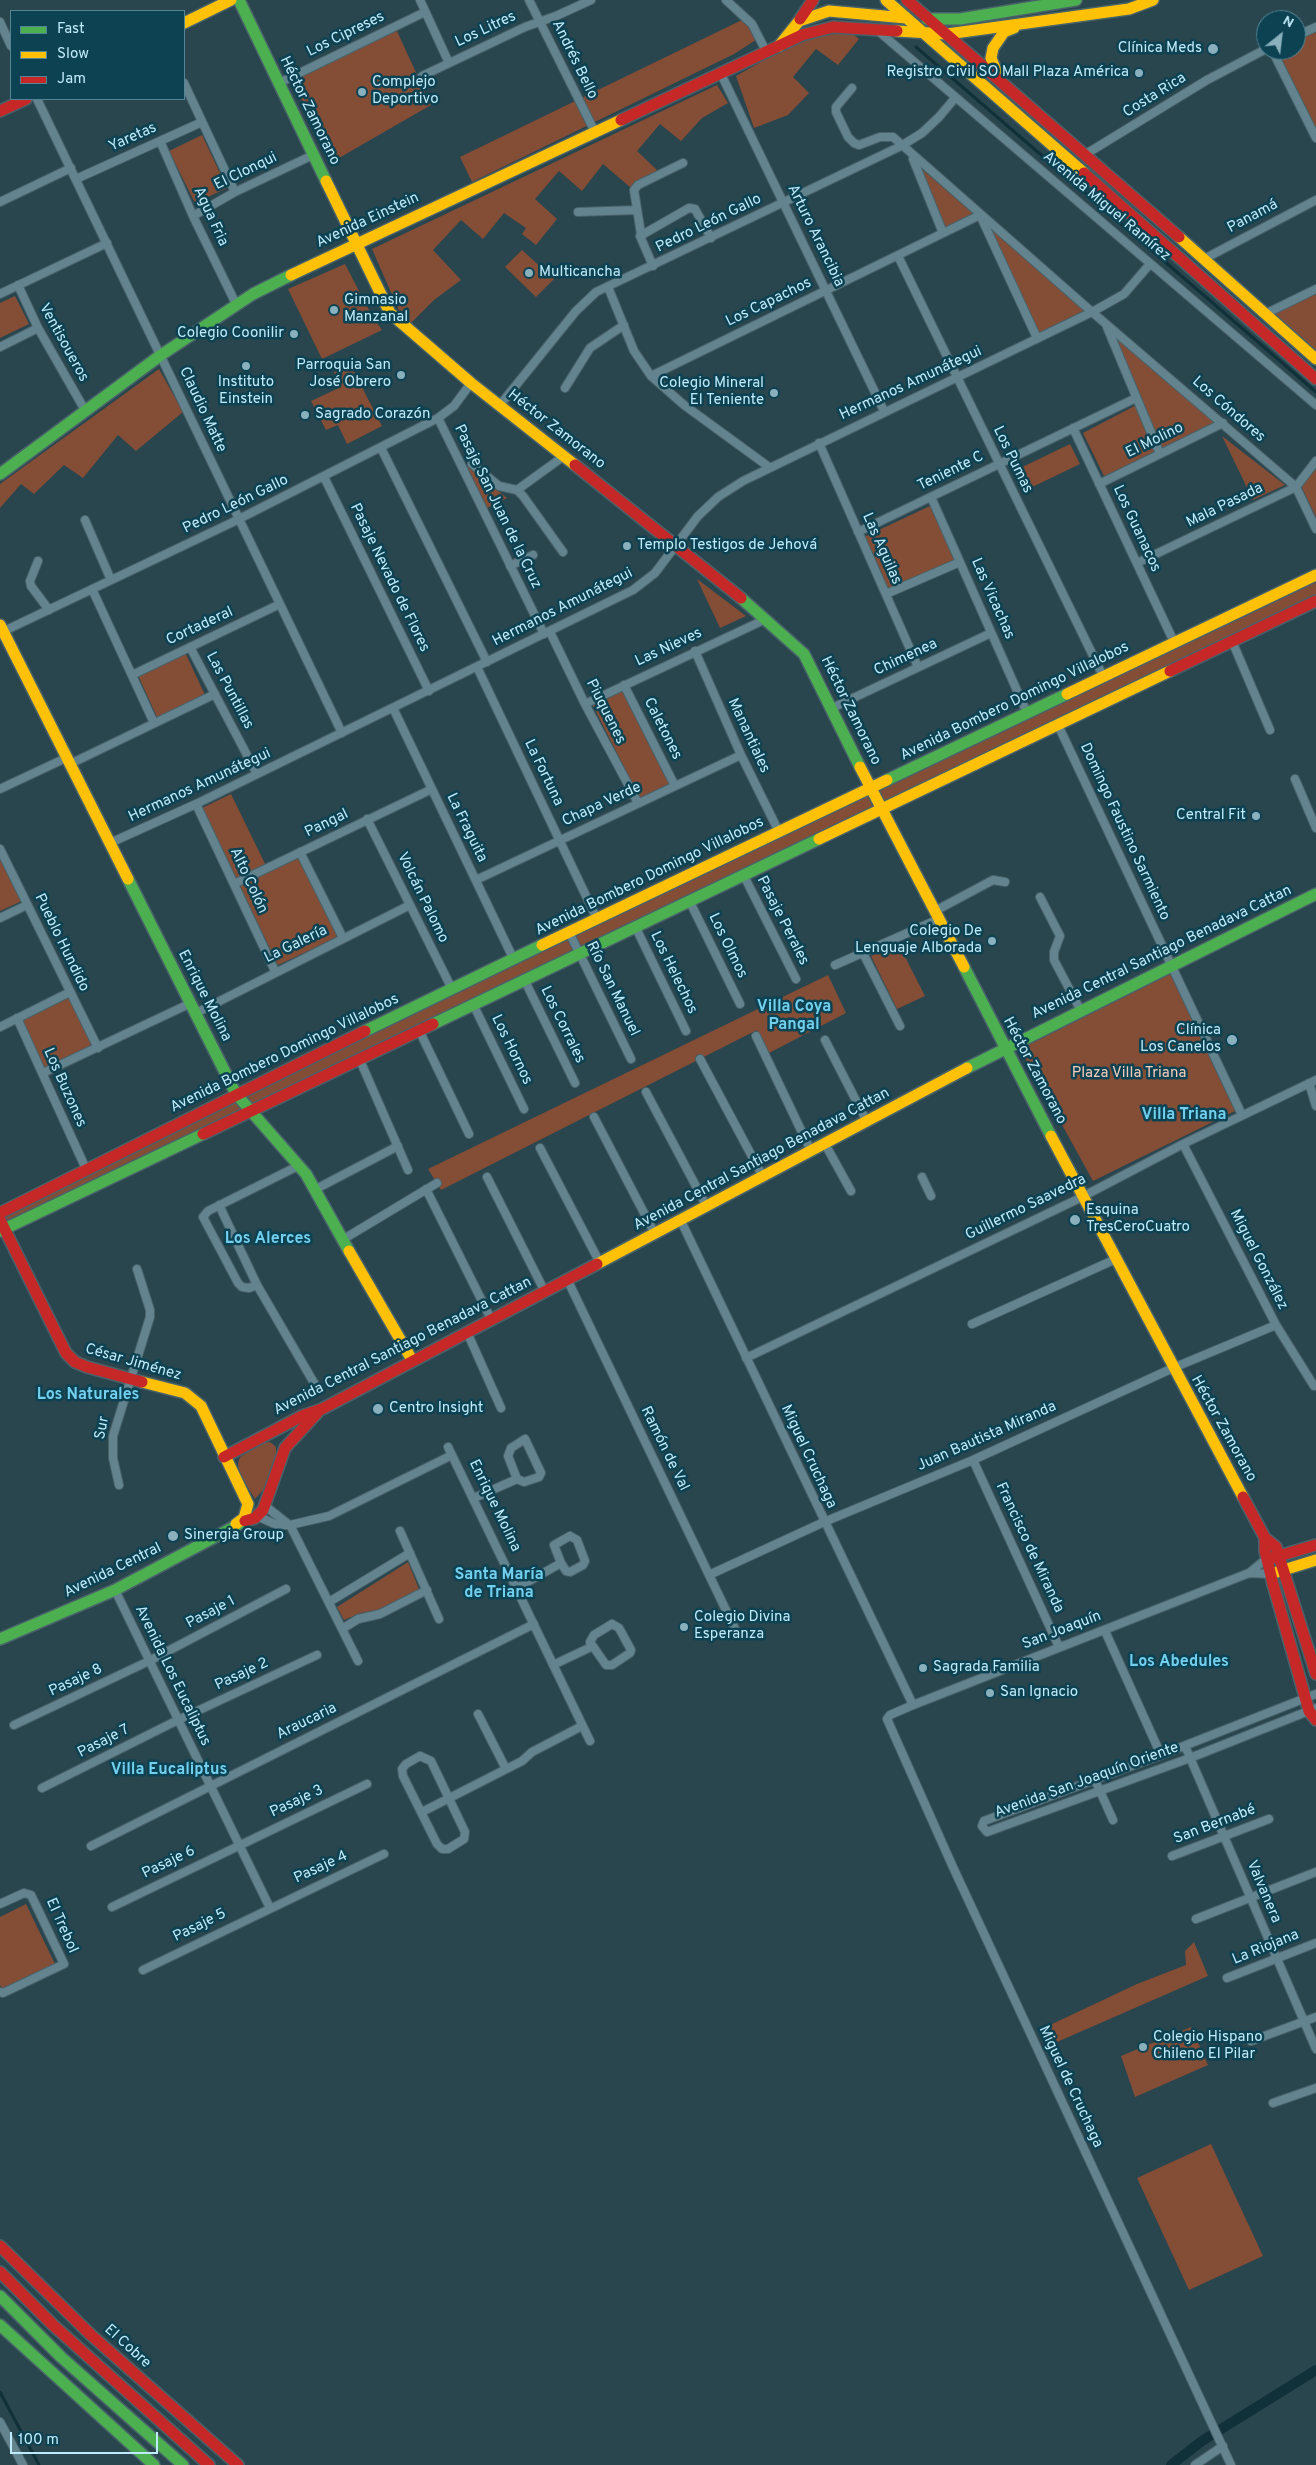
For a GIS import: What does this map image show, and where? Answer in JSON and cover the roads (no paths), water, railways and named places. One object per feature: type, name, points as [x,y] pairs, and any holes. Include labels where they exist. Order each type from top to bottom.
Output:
[{"type":"main road","points":[[185,23],[231,0]]},
{"type":"main road","name":"Héctor Zamorano","points":[[239,0],[390,313],[411,333],[471,382],[676,544],[766,619],[804,654],[881,809],[1172,1368],[1265,1538],[1276,1547],[1316,1674]]},
{"type":"main road","name":"Avenida Einstein","points":[[778,47],[813,0]]},
{"type":"main road","name":"Avenida Miguel Ramírez","points":[[886,0],[1142,222],[1316,379]]},
{"type":"main road","name":"Avenida Miguel Ramírez","points":[[907,0],[1000,82],[1086,154],[1316,359]]},
{"type":"main road","points":[[798,21],[829,11],[905,18],[960,18],[1076,0]]},
{"type":"main road","name":"Avenida Einstein","points":[[0,474],[161,355],[236,304],[356,244],[802,35],[833,27],[947,34],[1129,9],[1153,0]]},
{"type":"main road","points":[[1000,82],[991,58],[993,48],[1004,32],[1023,24]]},
{"type":"main road","points":[[0,111],[24,100]]},
{"type":"main road","name":"Avenida Bombero Domingo Villalobos","points":[[0,1213],[236,1094],[569,932],[1316,575]]},
{"type":"main road","points":[[1,1226],[249,1111],[1316,601]]},
{"type":"main road","name":"Enrique Molina","points":[[1,630],[236,1094],[316,1189],[342,1240],[412,1360]]},
{"type":"main road","name":"Avenida Central Santiago Benadava Cattan","points":[[224,1457],[302,1416],[322,1409],[1005,1048],[1316,894]]},
{"type":"main road","name":"César Jiménez","points":[[1,1226],[66,1353],[74,1362],[87,1367],[184,1393],[194,1399],[201,1406],[224,1457],[248,1504],[257,1516]]},
{"type":"main road","points":[[257,1516],[264,1505],[284,1448],[303,1426],[322,1409]]},
{"type":"main road","points":[[271,1432],[278,1436],[284,1448]]},
{"type":"main road","points":[[236,1524],[244,1518],[248,1504]]},
{"type":"main road","name":"Avenida Central","points":[[0,1639],[115,1590],[236,1524],[257,1516]]},
{"type":"main road","name":"Héctor Zamorano","points":[[1265,1538],[1266,1559],[1270,1574],[1311,1696],[1314,1713]]},
{"type":"main road","name":"San Joaquín","points":[[1266,1559],[1316,1545]]},
{"type":"main road","name":"San Joaquín","points":[[1270,1574],[1316,1560]]},
{"type":"main road","name":"El Cobre","points":[[0,2246],[98,2342],[238,2465]]},
{"type":"main road","points":[[0,2272],[53,2326],[210,2465]]},
{"type":"main road","points":[[0,2296],[68,2363],[183,2465]]},
{"type":"main road","points":[[0,2326],[154,2465]]},
{"type":"street","points":[[420,0],[449,63]]},
{"type":"street","name":"Andrés Bello","points":[[529,0],[595,132]]},
{"type":"street","name":"Los Litres","points":[[422,76],[591,0]]},
{"type":"street","points":[[726,0],[752,24],[767,53]]},
{"type":"street","name":"Los Cipreses","points":[[279,84],[425,12]]},
{"type":"street","points":[[0,22],[10,44]]},
{"type":"street","name":"Avenida Miguel Ramírez","points":[[877,30],[1316,405]]},
{"type":"street","name":"Costa Rica","points":[[1086,154],[1207,80],[1256,54]]},
{"type":"street","points":[[1277,60],[1316,138]]},
{"type":"street","name":"Arturo Arancibia","points":[[721,74],[884,411]]},
{"type":"street","points":[[185,84],[235,192]]},
{"type":"street","name":"Los Cóndores","points":[[852,88],[836,107],[836,112],[848,137],[859,145],[888,136],[893,137],[912,156],[1106,325],[1296,487],[1316,529]]},
{"type":"street","name":"Pedro León Gallo","points":[[500,405],[585,301],[596,292],[901,146],[922,133],[955,98]]},
{"type":"street","name":"Claudio Matte","points":[[37,100],[342,733]]},
{"type":"street","name":"Yaretas","points":[[76,179],[202,122]]},
{"type":"street","name":"Agua Fria","points":[[160,141],[192,216],[236,304]]},
{"type":"street","name":"El Clonqui","points":[[192,216],[235,192],[313,155]]},
{"type":"street","name":"Los Cóndores","points":[[912,156],[943,233]]},
{"type":"street","points":[[653,266],[640,238],[634,190],[638,185],[682,162]]},
{"type":"street","points":[[0,202],[70,168]]},
{"type":"street","name":"Panamá","points":[[1204,259],[1316,200]]},
{"type":"street","points":[[641,234],[692,208],[695,209],[711,238]]},
{"type":"street","points":[[578,212],[636,210]]},
{"type":"street","name":"Los Cóndores","points":[[980,215],[1037,338]]},
{"type":"street","name":"Los Capachos","points":[[651,376],[980,215]]},
{"type":"street","points":[[0,294],[107,243]]},
{"type":"street","name":"Los Pumas","points":[[898,256],[1103,676]]},
{"type":"street","name":"Hermanos Amunátegui","points":[[110,843],[196,804],[633,590],[655,573],[698,516],[718,497],[769,467],[1092,312],[1124,294],[1150,264]]},
{"type":"street","name":"Ventisoueros","points":[[18,285],[38,328],[86,412]]},
{"type":"street","points":[[608,287],[634,351],[651,376],[684,405],[769,467]]},
{"type":"street","points":[[1266,314],[1316,289]]},
{"type":"street","name":"Los Cóndores","points":[[1106,325],[1160,454]]},
{"type":"street","points":[[565,388],[590,348],[624,326]]},
{"type":"street","points":[[0,347],[38,328]]},
{"type":"street","name":"Pedro León Gallo","points":[[1,630],[49,610],[382,448],[438,418],[454,406],[471,382]]},
{"type":"street","name":"Teniente C","points":[[858,532],[1136,398]]},
{"type":"street","name":"Pasaje San Juan de la Cruz","points":[[438,418],[510,566],[547,633]]},
{"type":"street","name":"El Molino","points":[[1099,484],[1223,424]]},
{"type":"street","name":"Los Guanacos","points":[[1073,428],[1174,642]]},
{"type":"street","name":"Las Aguilas","points":[[819,443],[918,667]]},
{"type":"street","points":[[382,448],[487,662]]},
{"type":"street","points":[[517,490],[564,456]]},
{"type":"street","name":"Mala Pasada","points":[[1137,563],[1296,487],[1316,461]]},
{"type":"street","points":[[472,464],[499,486],[517,490],[563,552]]},
{"type":"street","name":"Pasaje Nevado de Flores","points":[[324,477],[429,691]]},
{"type":"street","name":"Las Vicachas","points":[[931,497],[1027,712]]},
{"type":"street","points":[[85,520],[111,580]]},
{"type":"street","points":[[510,566],[533,555]]},
{"type":"street","points":[[38,561],[30,581],[31,586],[49,610]]},
{"type":"street","points":[[886,594],[960,562]]},
{"type":"street","points":[[92,589],[154,723]]},
{"type":"street","name":"Cortaderal","points":[[132,674],[280,604]]},
{"type":"street","name":"Las Nieves","points":[[585,704],[624,684],[766,619]]},
{"type":"street","name":"Chimenea","points":[[832,708],[991,632]]},
{"type":"street","name":"Piuquenes","points":[[547,633],[638,803]]},
{"type":"street","points":[[1232,641],[1270,730]]},
{"type":"street","name":"Las Puntillas","points":[[190,648],[257,774]]},
{"type":"street","name":"Manantiales","points":[[695,651],[741,755],[779,832]]},
{"type":"street","name":"La Fortuna","points":[[477,667],[597,919]]},
{"type":"street","name":"Caletones","points":[[624,684],[675,786]]},
{"type":"street","points":[[0,789],[68,761],[215,694]]},
{"type":"street","name":"La Fraguita","points":[[393,708],[514,960]]},
{"type":"street","name":"Domingo Faustino Sarmiento","points":[[1058,725],[1242,1115]]},
{"type":"street","name":"Chapa Verde","points":[[476,880],[741,755]]},
{"type":"street","points":[[1294,779],[1316,828]]},
{"type":"street","name":"Pangal","points":[[234,884],[432,789]]},
{"type":"street","name":"Alto Colón","points":[[196,804],[275,971]]},
{"type":"street","name":"Volcán Palomo","points":[[367,820],[452,989]]},
{"type":"street","name":"Pueblo Hundido","points":[[0,849],[98,1048]]},
{"type":"street","points":[[300,852],[343,938]]},
{"type":"street","name":"Pasaje Perales","points":[[743,874],[796,979]]},
{"type":"street","points":[[835,965],[863,953],[937,915],[993,880],[1005,882]]},
{"type":"street","points":[[1040,897],[1060,936],[1054,952],[1054,960],[1081,1010]]},
{"type":"street","name":"Los Olmos","points":[[689,900],[740,1004]]},
{"type":"street","points":[[0,918],[27,905]]},
{"type":"street","name":"La Galería","points":[[43,1074],[275,971],[410,905]]},
{"type":"street","name":"Los Helechos","points":[[635,926],[686,1031]]},
{"type":"street","name":"Río San Manuel","points":[[569,932],[631,1059]]},
{"type":"street","points":[[863,953],[900,1026]]},
{"type":"street","name":"Los Corrales","points":[[524,979],[575,1083]]},
{"type":"street","points":[[0,1027],[70,992]]},
{"type":"street","name":"Los Hornos","points":[[473,1004],[524,1109]]},
{"type":"street","name":"Los Buzones","points":[[17,1018],[86,1169]]},
{"type":"street","points":[[419,1030],[470,1134]]},
{"type":"street","points":[[756,1036],[811,1151]]},
{"type":"street","points":[[825,1040],[867,1122]]},
{"type":"street","points":[[359,1058],[408,1170]]},
{"type":"street","points":[[700,1059],[763,1177]]},
{"type":"street","points":[[1312,1082],[1316,1106]]},
{"type":"street","name":"Guillermo Saavedra","points":[[746,1358],[1083,1196],[1183,1144],[1312,1082]]},
{"type":"street","points":[[646,1092],[706,1207]]},
{"type":"street","points":[[594,1117],[655,1234]]},
{"type":"street","points":[[825,1144],[851,1191]]},
{"type":"street","name":"Miguel González","points":[[1183,1144],[1276,1325],[1314,1386]]},
{"type":"street","points":[[316,1189],[398,1146]]},
{"type":"street","points":[[540,1148],[600,1263]]},
{"type":"street","points":[[258,1285],[249,1288],[242,1287],[238,1283],[203,1216],[219,1205],[298,1166]]},
{"type":"street","points":[[487,1177],[545,1292]]},
{"type":"street","points":[[922,1177],[931,1196]]},
{"type":"street","points":[[342,1240],[437,1183]]},
{"type":"street","points":[[426,1189],[491,1319]]},
{"type":"street","points":[[219,1205],[258,1285],[317,1388]]},
{"type":"street","name":"Miguel Cruchaga","points":[[681,1220],[913,1705]]},
{"type":"street","points":[[972,1324],[1116,1259]]},
{"type":"street","name":"Sur","points":[[119,1485],[113,1458],[113,1436],[150,1317],[150,1310],[136,1269]]},
{"type":"street","name":"Ramón de Val","points":[[568,1280],[735,1629]]},
{"type":"street","name":"Juan Bautista Miranda","points":[[709,1575],[824,1522],[973,1460],[1172,1368],[1276,1325]]},
{"type":"street","points":[[467,1332],[501,1408]]},
{"type":"street","points":[[474,1498],[517,1479],[524,1482],[539,1477],[541,1473],[525,1439],[508,1452],[517,1479]]},
{"type":"street","name":"Enrique Molina","points":[[290,1525],[329,1516],[450,1451],[518,1588],[590,1741]]},
{"type":"street","name":"Francisco de Miranda","points":[[973,1460],[1060,1647]]},
{"type":"street","points":[[264,1505],[279,1519],[290,1525],[358,1661]]},
{"type":"street","points":[[257,1516],[268,1523],[290,1525]]},
{"type":"street","points":[[400,1531],[439,1618]]},
{"type":"street","points":[[570,1536],[574,1537],[586,1561],[583,1565],[570,1572],[566,1571],[561,1563],[554,1545],[570,1536]]},
{"type":"street","points":[[329,1602],[410,1553]]},
{"type":"street","name":"San Joaquín","points":[[887,1719],[890,1714],[1249,1574],[1266,1559]]},
{"type":"street","points":[[518,1588],[561,1563]]},
{"type":"street","name":"San Joaquín","points":[[1249,1574],[1270,1574]]},
{"type":"street","name":"Pasaje 1","points":[[150,1661],[286,1589]]},
{"type":"street","name":"Avenida Los Eucaliptus","points":[[115,1590],[270,1908]]},
{"type":"street","points":[[342,1629],[358,1619],[380,1614],[426,1590]]},
{"type":"street","name":"Araucaria","points":[[91,1846],[534,1624]]},
{"type":"street","points":[[612,1624],[619,1628],[631,1650],[630,1653],[612,1665],[606,1665],[591,1646],[591,1638],[612,1624]]},
{"type":"street","points":[[1105,1631],[1161,1755]]},
{"type":"street","points":[[553,1665],[591,1646]]},
{"type":"street","name":"Pasaje 2","points":[[178,1720],[317,1655]]},
{"type":"street","name":"Pasaje 8","points":[[14,1725],[150,1661]]},
{"type":"street","name":"Avenida San Joaquín Oriente","points":[[1311,1696],[1185,1746],[984,1820],[982,1826],[988,1832],[1314,1713]]},
{"type":"street","points":[[478,1714],[506,1769]]},
{"type":"street","name":"Miguel de Cruchaga","points":[[887,1719],[952,1865],[1231,2465]]},
{"type":"street","name":"Pasaje 7","points":[[42,1788],[178,1720]]},
{"type":"street","points":[[422,1812],[448,1797],[522,1761],[532,1752],[582,1726]]},
{"type":"street","name":"Valvanera","points":[[1185,1746],[1316,2050]]},
{"type":"street","points":[[420,1756],[431,1761],[465,1832],[464,1839],[448,1849],[442,1849],[437,1844],[422,1812],[403,1776],[402,1769],[406,1764],[420,1756]]},
{"type":"street","points":[[1095,1780],[1113,1820]]},
{"type":"street","name":"Pasaje 3","points":[[239,1844],[367,1784]]},
{"type":"street","name":"San Bernabé","points":[[1172,1856],[1269,1819]]},
{"type":"street","name":"Pasaje 6","points":[[112,1907],[239,1844]]},
{"type":"street","name":"Pasaje 4","points":[[270,1908],[384,1854]]},
{"type":"street","points":[[1196,1919],[1316,1872]]},
{"type":"street","name":"El Trebol","points":[[0,1904],[24,1893],[31,1894],[64,1964],[3,1993],[0,1992]]},
{"type":"street","name":"Pasaje 5","points":[[143,1970],[270,1908]]},
{"type":"street","name":"La Riojana","points":[[1226,1978],[1316,1942]]},
{"type":"street","points":[[1251,2041],[1316,2017]]},
{"type":"street","points":[[1273,2104],[1316,2088]]},
{"type":"street","points":[[0,2422],[23,2465]]},
{"type":"street","points":[[1195,2465],[1221,2443]]},
{"type":"waterway","points":[[916,47],[1316,392]]},
{"type":"waterway","points":[[1171,2465],[1202,2441],[1316,2370]]},
{"type":"waterway","points":[[0,2392],[39,2465]]},
{"type":"place","name":"Clínica Meds","points":[[1213,49]]},
{"type":"place","name":"Registro Civil SO Mall Plaza América","points":[[1139,73]]},
{"type":"place","name":"Complejo Deportivo","points":[[362,92]]},
{"type":"place","name":"Multicancha","points":[[529,273]]},
{"type":"place","name":"Gimnasio Manzanal","points":[[334,310]]},
{"type":"place","name":"Colegio Coonilir","points":[[294,334]]},
{"type":"place","name":"Instituto Einstein","points":[[246,366]]},
{"type":"place","name":"Parroquia San José Obrero","points":[[401,375]]},
{"type":"place","name":"Colegio Mineral El Teniente","points":[[774,393]]},
{"type":"place","name":"Sagrado Corazón","points":[[305,415]]},
{"type":"place","name":"Templo Testigos de Jehová","points":[[627,546]]},
{"type":"place","name":"Central Fit","points":[[1256,816]]},
{"type":"place","name":"Colegio De Lenguaje Alborada","points":[[992,941]]},
{"type":"place","name":"Clínica Los Canelos","points":[[1232,1040]]},
{"type":"place","name":"Esquina TresCeroCuatro","points":[[1075,1220]]},
{"type":"place","name":"Centro Insight","points":[[378,1409]]},
{"type":"place","name":"Sinergia Group","points":[[173,1536]]},
{"type":"place","name":"Colegio Divina Esperanza","points":[[684,1627]]},
{"type":"place","name":"Sagrada Familia","points":[[923,1668]]},
{"type":"place","name":"San Ignacio","points":[[990,1693]]},
{"type":"place","name":"Colegio Hispano Chileno El Pilar","points":[[1143,2047]]},
{"type":"district","name":"Villa Coya Pangal","points":[[794,1017]]},
{"type":"district","name":"Villa Triana","points":[[1184,1116]]},
{"type":"district","name":"Los Alerces","points":[[268,1240]]},
{"type":"district","name":"Los Naturales","points":[[88,1396]]},
{"type":"district","name":"Santa María de Triana","points":[[499,1585]]},
{"type":"district","name":"Los Abedules","points":[[1179,1663]]},
{"type":"district","name":"Villa Eucaliptus","points":[[169,1771]]},
{"type":"park label","name":"Plaza Villa Triana","points":[[1129,1074]]}]
